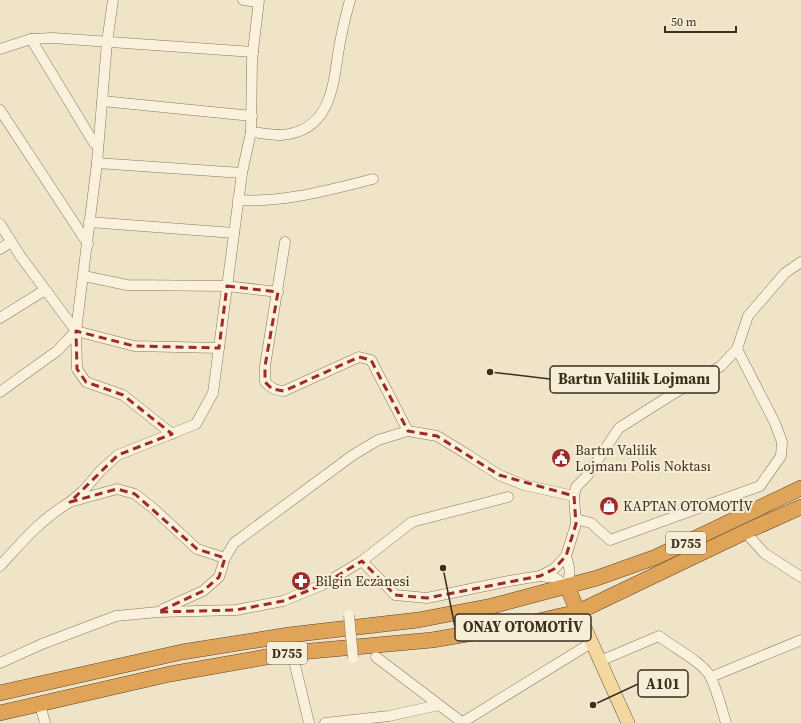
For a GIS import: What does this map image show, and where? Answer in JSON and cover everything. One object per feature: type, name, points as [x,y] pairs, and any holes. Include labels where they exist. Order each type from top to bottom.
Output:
[{"type":"highway","name":"D755","points":[[0,693],[182,652],[289,635],[418,620],[492,606],[597,578],[656,557],[801,488]]},
{"type":"highway","name":"D755","points":[[0,713],[170,674],[289,653],[432,640],[521,625],[578,612],[745,532],[801,507]]},
{"type":"highway","points":[[567,586],[578,612]]},
{"type":"main road","points":[[578,612],[628,723]]},
{"type":"street","points":[[113,0],[107,42],[97,163],[89,222],[88,244],[76,331],[77,369],[86,382],[123,395],[172,434]]},
{"type":"street","points":[[0,566],[5,556],[57,509],[70,502],[83,491],[101,470],[118,455],[196,424],[213,393],[238,200],[251,132],[253,52],[258,1],[243,0]]},
{"type":"street","points":[[251,132],[274,135],[291,134],[316,121],[326,107],[332,90],[341,37],[350,0]]},
{"type":"street","points":[[0,48],[31,39],[53,38],[253,52]]},
{"type":"street","points":[[31,39],[94,143],[98,146]]},
{"type":"street","points":[[102,101],[252,116]]},
{"type":"street","points":[[0,110],[88,244]]},
{"type":"street","points":[[97,163],[242,173]]},
{"type":"street","points":[[238,200],[255,201],[288,198],[322,192],[373,179]]},
{"type":"street","points":[[89,222],[234,233]]},
{"type":"street","points":[[0,224],[45,290],[76,331],[134,346],[219,348]]},
{"type":"street","points":[[0,249],[11,242]]},
{"type":"street","points":[[284,242],[278,292],[265,366],[265,382],[272,389],[284,391],[359,357],[371,360],[408,431]]},
{"type":"street","points":[[540,576],[554,569],[566,556],[576,524],[574,496],[576,487],[587,476],[619,428],[721,366],[737,350],[748,316],[785,272],[801,262]]},
{"type":"street","points":[[84,276],[127,285],[227,286],[278,292]]},
{"type":"street","points":[[0,318],[45,290]]},
{"type":"street","points":[[0,392],[58,351],[76,331]]},
{"type":"street","points":[[576,519],[591,523],[610,540],[760,486],[781,456],[782,442],[775,423],[737,350]]},
{"type":"street","points":[[158,612],[203,592],[219,577],[225,558],[234,543],[353,455],[378,440],[408,431],[437,436],[499,475],[524,485],[574,496]]},
{"type":"street","points":[[70,502],[116,489],[135,494],[154,509],[197,549],[225,558]]},
{"type":"street","points":[[0,663],[42,644],[116,616],[158,612],[236,610],[283,600],[322,585],[362,561],[412,522],[508,497]]},
{"type":"street","points":[[745,532],[764,553],[801,577]]},
{"type":"street","points":[[362,561],[395,595],[427,598],[540,576],[555,578],[567,586],[570,577],[570,568],[566,556]]},
{"type":"street","points":[[349,614],[353,658]]},
{"type":"street","points":[[600,661],[659,636],[700,665],[711,677],[726,723]]},
{"type":"street","points":[[711,677],[801,640]]},
{"type":"street","points":[[376,657],[463,723],[591,643]]},
{"type":"street","points":[[296,665],[309,723]]},
{"type":"street","points":[[40,704],[45,723]]},
{"type":"street","points":[[325,723],[367,721],[439,705]]},
{"type":"highlighted area","points":[[227,286],[278,292],[265,366],[265,382],[272,389],[284,391],[359,357],[371,360],[408,431],[437,436],[499,475],[574,496],[576,524],[566,556],[554,569],[540,576],[427,598],[395,595],[362,561],[322,585],[283,601],[236,610],[158,612],[203,591],[219,577],[225,558],[197,549],[135,494],[117,489],[70,502],[118,455],[172,434],[123,395],[86,382],[77,369],[76,331],[134,346],[219,348]]},
{"type":"place","name":"Bartın Valilik Lojmanı","points":[[490,372]]},
{"type":"place","name":"Bartın Valilik Lojmanı Polis Noktası","points":[[561,458]]},
{"type":"place","name":"KAPTAN OTOMOTİV","points":[[609,506]]},
{"type":"place","name":"ONAY OTOMOTİV","points":[[443,568]]},
{"type":"place","name":"Bilgin Eczanesi","points":[[301,581]]},
{"type":"place","name":"A101","points":[[593,705]]}]
